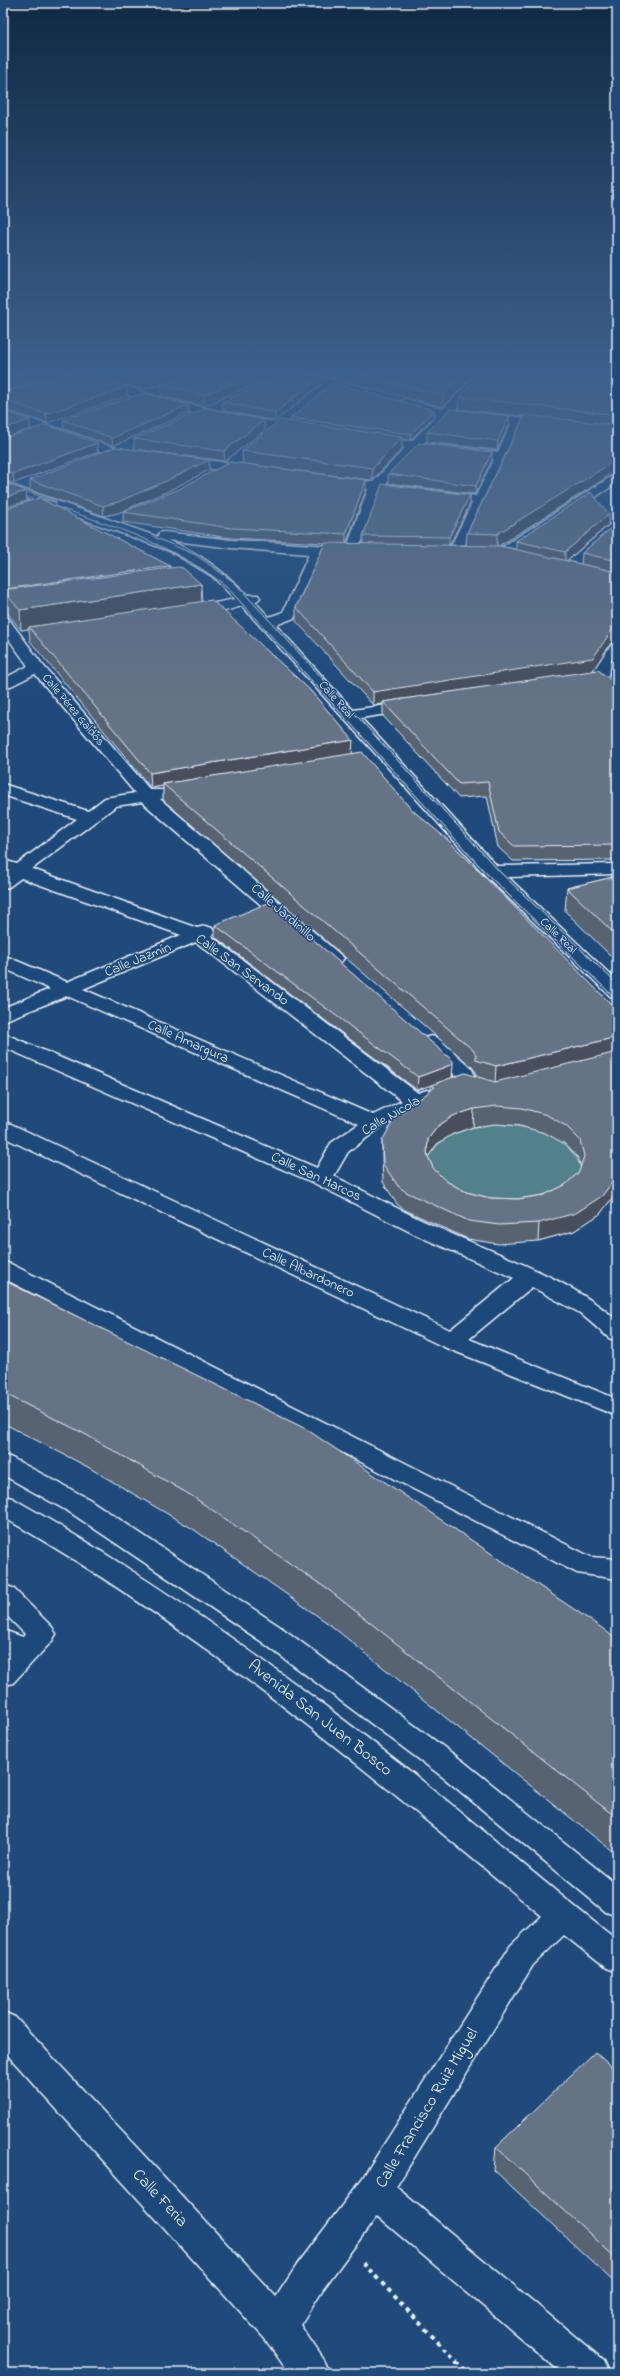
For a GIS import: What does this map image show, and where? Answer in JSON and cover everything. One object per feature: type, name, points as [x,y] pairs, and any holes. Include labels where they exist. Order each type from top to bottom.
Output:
[{"type":"street","points":[[344,482],[480,500]]},
{"type":"street","points":[[352,551],[376,486],[380,482]]},
{"type":"street","points":[[454,552],[489,482]]},
{"type":"street","points":[[500,553],[609,482]]},
{"type":"street","points":[[9,488],[31,484]]},
{"type":"street","name":"Calle Real","points":[[9,488],[104,522],[123,523],[222,572],[249,599],[266,623],[492,872],[617,992]]},
{"type":"street","points":[[24,507],[42,501]]},
{"type":"street","points":[[123,523],[210,542],[318,550],[366,551]]},
{"type":"street","points":[[568,568],[617,526]]},
{"type":"street","points":[[266,623],[290,615],[318,550]]},
{"type":"street","points":[[440,552],[470,552]]},
{"type":"street","points":[[485,552],[515,556]]},
{"type":"street","points":[[553,565],[582,572]]},
{"type":"street","points":[[199,577],[222,572]]},
{"type":"street","points":[[180,613],[219,608],[249,599]]},
{"type":"street","name":"Calle Pérez Galdós","points":[[3,621],[37,667],[147,796]]},
{"type":"street","points":[[14,637],[30,635]]},
{"type":"street","points":[[600,677],[601,670],[617,647]]},
{"type":"street","points":[[3,685],[37,667]]},
{"type":"street","points":[[584,680],[600,677],[617,690]]},
{"type":"street","points":[[349,715],[426,704]]},
{"type":"street","points":[[366,759],[387,756]]},
{"type":"street","points":[[3,789],[89,817]]},
{"type":"street","points":[[3,883],[11,868],[111,802],[178,791]]},
{"type":"street","name":"Calle Jardinillo","points":[[147,796],[345,968]]},
{"type":"street","name":"Calle San Servando","points":[[11,868],[198,935],[414,1100]]},
{"type":"street","points":[[492,872],[617,869]]},
{"type":"street","points":[[252,913],[273,905]]},
{"type":"street","name":"Calle Jazmín","points":[[3,1015],[218,927]]},
{"type":"street","name":"Calle Amargura","points":[[3,961],[374,1123]]},
{"type":"street","name":"Calle Nicola","points":[[322,1178],[339,1148],[374,1123],[414,1100],[472,1084],[464,1072],[417,1030]]},
{"type":"street","name":"Calle San Marcos","points":[[3,1040],[322,1178],[426,1231],[530,1276],[588,1308],[617,1333]]},
{"type":"street","name":"Calle Albardonero","points":[[3,1129],[452,1341],[617,1408]]},
{"type":"street","points":[[3,1269],[586,1566],[617,1569]]},
{"type":"street","points":[[452,1341],[530,1276]]},
{"type":"street","points":[[3,1464],[80,1506],[272,1635],[454,1770],[617,1903]]},
{"type":"street","name":"Avenida San Juan Bosco","points":[[3,1505],[52,1532],[243,1658],[392,1774],[563,1916],[617,1958]]},
{"type":"street","points":[[3,1595],[42,1634],[16,1645],[3,1675]]},
{"type":"street","name":"Calle Francisco Ruiz Miguel","points":[[563,1916],[522,1955],[374,2191],[590,2373]]},
{"type":"street","name":"Calle Feria","points":[[3,2027],[278,2326],[311,2373]]},
{"type":"street","points":[[278,2326],[310,2276],[374,2191]]},
{"type":"path","points":[[339,2238],[467,2373]]},
{"type":"green space","points":[[496,1124],[537,1130],[560,1141],[570,1149],[583,1174],[564,1203],[445,1199],[428,1157],[442,1141],[458,1132],[466,1129]]},
{"type":"building","points":[[3,482],[26,491],[3,498]]},
{"type":"building","points":[[35,482],[164,482],[118,502],[103,506]]},
{"type":"building","points":[[192,482],[365,482],[346,534],[231,528],[123,512],[177,490]]},
{"type":"building","points":[[446,482],[478,482],[476,486]]},
{"type":"building","points":[[492,482],[581,482],[497,534],[467,533]]},
{"type":"building","points":[[382,484],[470,495],[449,537],[363,536]]},
{"type":"building","points":[[591,492],[609,514],[565,552],[516,541]]},
{"type":"building","points":[[42,497],[56,502],[41,499],[170,566],[3,589],[3,510]]},
{"type":"building","points":[[617,523],[617,561],[582,553]]},
{"type":"building","points":[[325,543],[500,546],[617,572],[617,628],[612,630],[593,658],[373,692],[296,607]]},
{"type":"building","points":[[178,567],[183,568],[201,584],[20,610],[3,590]]},
{"type":"building","points":[[212,600],[309,689],[353,740],[150,773],[29,627]]},
{"type":"building","points":[[617,650],[617,666],[611,662]]},
{"type":"building","points":[[598,670],[611,680],[617,682],[617,845],[514,846],[499,832],[488,782],[459,784],[383,702]]},
{"type":"building","points":[[362,752],[411,809],[448,840],[617,1010],[617,1037],[496,1066],[476,1060],[476,1055],[473,1050],[163,784]]},
{"type":"building","points":[[617,876],[617,936],[567,888]]},
{"type":"building","points":[[270,902],[453,1061],[453,1064],[418,1077],[215,925]]},
{"type":"building","points":[[617,1052],[617,1176],[602,1196],[576,1213],[539,1223],[499,1225],[469,1221],[406,1192],[398,1186],[383,1164],[382,1141],[394,1119],[435,1087],[431,1085],[465,1073],[495,1082]],"holes":[[[497,1106],[522,1108],[547,1115],[566,1126],[580,1140],[584,1156],[579,1172],[565,1185],[544,1195],[518,1199],[490,1198],[466,1192],[446,1181],[433,1168],[427,1154],[428,1139],[438,1126],[453,1116],[474,1109]]]},
{"type":"building","points":[[3,1280],[306,1429],[602,1628],[617,1640],[617,1818],[330,1591],[192,1496],[83,1433],[3,1393]]},
{"type":"building","points":[[595,2052],[617,2072],[617,2259],[496,2147]]},
{"type":"tram line","points":[[3,483],[50,500]]},
{"type":"tram line","points":[[3,489],[119,528],[147,540],[201,568],[226,586],[486,873],[617,1000]]},
{"type":"tram line","points":[[154,537],[196,555],[234,582],[500,872],[617,984]]}]
